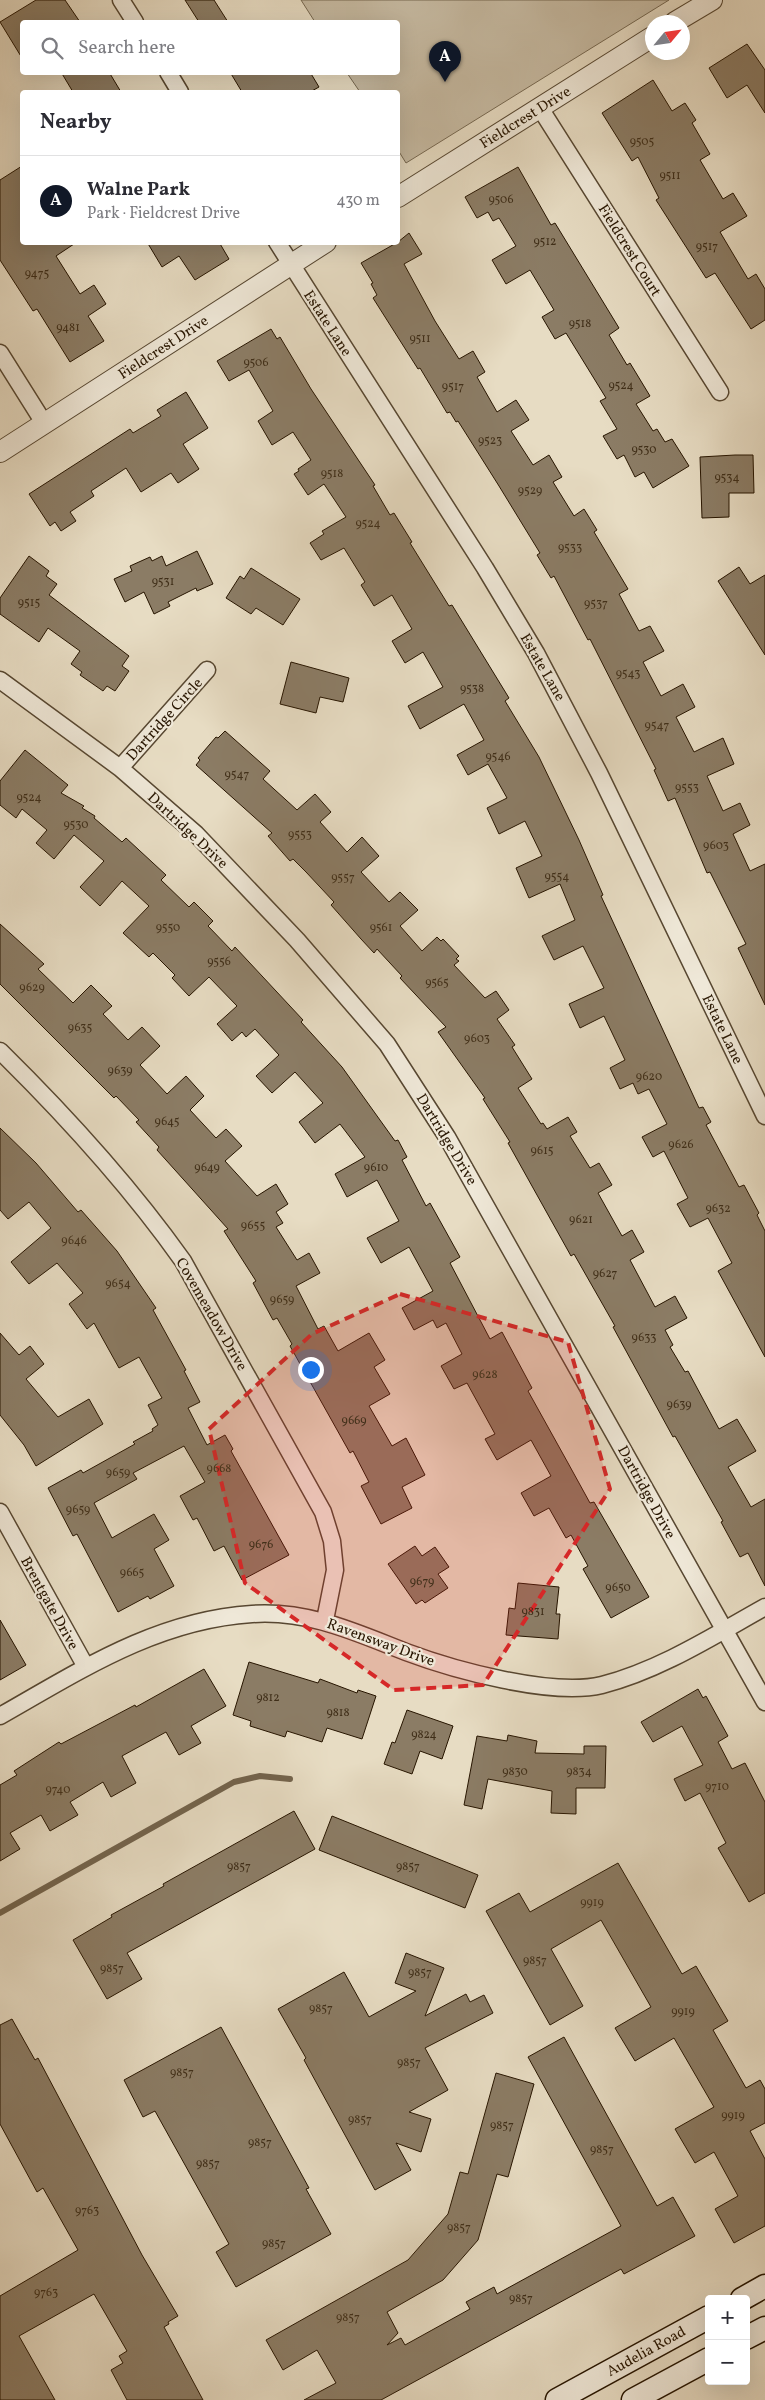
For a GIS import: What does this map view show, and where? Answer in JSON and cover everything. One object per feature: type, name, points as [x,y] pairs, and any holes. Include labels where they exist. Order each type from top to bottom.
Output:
[{"type":"main road","points":[[749,2295],[765,2286]]},
{"type":"main road","name":"Audelia Road","points":[[558,2400],[705,2319]]},
{"type":"main road","points":[[750,2336],[765,2328]]},
{"type":"main road","points":[[633,2400],[705,2361]]},
{"type":"street","points":[[121,0],[134,20]]},
{"type":"street","points":[[687,15],[712,0]]},
{"type":"street","name":"Fieldcrest Drive","points":[[400,196],[645,41]]},
{"type":"street","points":[[170,75],[179,90]]},
{"type":"street","name":"Fieldcrest Court","points":[[540,108],[720,392]]},
{"type":"street","name":"Estate Lane","points":[[279,245],[485,568],[536,653],[594,764],[765,1116]]},
{"type":"street","name":"Fieldcrest Drive","points":[[0,452],[321,245]]},
{"type":"street","points":[[0,353],[44,423]]},
{"type":"street","name":"Dartridge Circle","points":[[120,768],[207,670]]},
{"type":"street","name":"Dartridge Drive","points":[[0,680],[120,768],[196,834],[297,940],[387,1044],[447,1137],[765,1702]]},
{"type":"street","name":"Covemeadow Drive","points":[[0,1051],[80,1133],[162,1232],[183,1261],[323,1512],[332,1541],[335,1570],[325,1620]]},
{"type":"street","name":"Brentgate Drive","points":[[0,1512],[86,1667]]},
{"type":"street","name":"Ravensway Drive","points":[[0,1716],[86,1667],[156,1633],[219,1617],[254,1613],[300,1616],[325,1620],[442,1665],[534,1684],[574,1687],[601,1685],[639,1672],[674,1657],[765,1607]]},
{"type":"highlighted area","points":[[400,1294],[568,1342],[610,1489],[483,1685],[394,1690],[245,1583],[209,1429],[312,1334]]},
{"type":"shaded area","points":[[301,0],[669,0],[406,163],[400,153],[400,90],[359,90],[348,75],[400,75],[400,20],[314,20]]},
{"type":"building","points":[[36,0],[65,0],[79,20],[20,20],[20,55],[0,22]]},
{"type":"building","points":[[185,0],[214,0],[227,20],[198,20]]},
{"type":"building","points":[[747,44],[765,70],[765,113],[747,85],[727,98],[709,68]]},
{"type":"building","points":[[63,75],[111,75],[120,90],[72,90]]},
{"type":"building","points":[[232,75],[312,75],[319,87],[314,90],[241,90]]},
{"type":"building","points":[[653,80],[672,111],[685,103],[696,120],[692,123],[710,154],[700,160],[723,199],[733,193],[747,216],[720,232],[748,279],[756,274],[765,289],[765,320],[751,329],[715,273],[706,278],[656,200],[659,198],[638,157],[632,161],[602,113]]},
{"type":"building","points":[[20,167],[20,245],[72,245],[56,256],[80,294],[94,285],[106,304],[88,316],[104,341],[70,362],[37,309],[33,311],[0,260],[0,180]]},
{"type":"building","points":[[518,167],[551,225],[555,223],[619,328],[609,335],[627,365],[630,363],[650,396],[636,404],[653,431],[657,429],[665,442],[672,439],[689,466],[653,488],[644,472],[635,477],[624,455],[617,459],[603,436],[617,429],[600,401],[606,398],[566,333],[555,339],[542,317],[554,310],[530,270],[506,284],[492,260],[516,246],[499,218],[493,221],[488,212],[477,218],[465,197]]},
{"type":"building","points":[[409,233],[422,254],[404,264],[435,321],[459,359],[473,351],[485,372],[477,377],[497,412],[516,400],[529,420],[511,431],[533,465],[549,455],[562,477],[553,482],[574,516],[584,509],[597,530],[594,532],[628,589],[619,594],[639,631],[650,626],[664,651],[643,662],[661,696],[683,684],[695,707],[676,717],[694,752],[723,738],[734,764],[707,776],[723,811],[740,803],[750,825],[733,834],[750,871],[765,864],[765,1005],[738,948],[746,944],[710,872],[707,873],[675,798],[668,801],[654,770],[656,769],[590,639],[588,640],[554,576],[551,578],[537,555],[540,553],[458,421],[456,422],[450,412],[447,413],[420,368],[418,369],[373,298],[377,295],[371,284],[373,283],[361,263],[393,245],[400,245],[400,240]]},
{"type":"building","points":[[149,245],[221,245],[229,259],[195,280],[179,256],[162,267]]},
{"type":"building","points":[[271,329],[277,339],[280,337],[311,389],[375,485],[373,486],[390,515],[394,513],[449,606],[452,605],[509,698],[505,701],[539,757],[579,840],[603,895],[601,896],[699,1108],[703,1107],[711,1122],[706,1125],[739,1187],[744,1185],[759,1213],[757,1215],[765,1231],[765,1357],[718,1271],[732,1263],[708,1218],[690,1227],[677,1204],[688,1198],[664,1151],[653,1157],[642,1137],[667,1124],[649,1089],[638,1094],[633,1083],[620,1089],[610,1068],[625,1060],[604,1016],[580,1028],[569,1004],[604,988],[583,946],[554,960],[542,936],[575,920],[560,884],[529,898],[516,868],[542,856],[525,821],[499,834],[487,808],[507,798],[488,764],[468,775],[457,755],[484,740],[464,704],[420,729],[408,706],[443,687],[423,652],[405,663],[392,641],[412,629],[392,595],[374,606],[361,585],[365,582],[344,548],[321,560],[310,543],[324,534],[322,531],[346,517],[324,484],[308,495],[294,474],[311,460],[293,432],[272,445],[258,421],[273,411],[249,370],[229,381],[217,361]]},
{"type":"building","points":[[186,392],[208,428],[183,444],[199,469],[178,483],[171,473],[141,492],[126,468],[91,491],[94,496],[70,512],[76,521],[61,531],[55,522],[50,526],[29,494],[130,429],[133,433],[161,416],[157,410]]},
{"type":"building","points":[[753,455],[754,493],[729,493],[729,517],[702,518],[700,457]]},
{"type":"building","points":[[197,551],[213,584],[197,591],[196,588],[168,602],[170,606],[154,614],[144,592],[125,602],[114,579],[132,571],[130,566],[150,557],[152,561],[162,556],[166,566]]},
{"type":"building","points":[[29,556],[49,571],[46,576],[57,584],[49,595],[129,656],[122,666],[129,671],[115,691],[107,686],[103,691],[80,675],[82,672],[71,664],[80,651],[48,628],[39,642],[0,614],[0,598]]},
{"type":"building","points":[[739,567],[750,584],[765,575],[765,655],[718,581]]},
{"type":"building","points":[[251,568],[300,599],[283,625],[256,608],[251,614],[226,598],[240,576],[244,579]]},
{"type":"building","points":[[291,662],[349,678],[343,702],[320,697],[316,713],[280,704]]},
{"type":"building","points":[[225,731],[270,771],[263,779],[297,810],[315,794],[331,812],[320,822],[347,852],[362,837],[379,856],[361,872],[389,902],[400,892],[418,910],[400,926],[422,951],[437,937],[441,941],[443,939],[459,956],[456,959],[459,961],[454,965],[485,998],[496,991],[509,1010],[497,1019],[515,1045],[512,1047],[532,1079],[518,1088],[541,1124],[543,1123],[547,1129],[568,1117],[577,1132],[570,1136],[590,1168],[599,1163],[612,1185],[598,1193],[622,1236],[632,1230],[644,1252],[630,1260],[655,1307],[675,1296],[687,1318],[665,1330],[673,1345],[670,1347],[685,1372],[688,1371],[719,1429],[737,1419],[756,1451],[728,1467],[751,1507],[765,1499],[765,1586],[748,1553],[740,1557],[721,1522],[723,1521],[675,1436],[673,1437],[613,1327],[615,1326],[574,1254],[571,1256],[508,1143],[510,1142],[483,1099],[485,1098],[438,1032],[446,1027],[400,978],[402,976],[377,949],[374,953],[361,939],[331,905],[334,902],[306,872],[293,859],[290,861],[268,836],[272,833],[196,765],[200,760],[198,758],[216,737],[218,738]]},
{"type":"building","points":[[25,750],[68,785],[61,793],[84,806],[82,808],[95,816],[94,818],[122,842],[126,838],[166,875],[161,880],[189,907],[194,902],[213,921],[208,926],[232,951],[235,947],[303,1020],[301,1022],[342,1067],[395,1141],[398,1140],[407,1157],[402,1160],[426,1206],[430,1203],[460,1257],[450,1263],[490,1339],[502,1332],[532,1388],[528,1391],[590,1503],[594,1502],[649,1597],[611,1618],[583,1569],[588,1566],[571,1535],[566,1538],[549,1508],[534,1516],[521,1493],[551,1476],[531,1440],[497,1460],[485,1439],[495,1434],[467,1383],[454,1389],[441,1366],[462,1354],[446,1323],[437,1328],[433,1320],[414,1330],[402,1308],[433,1291],[409,1247],[381,1263],[367,1238],[399,1221],[377,1180],[347,1197],[335,1174],[365,1157],[340,1124],[315,1143],[299,1122],[323,1103],[295,1072],[272,1093],[256,1076],[279,1055],[255,1029],[246,1037],[242,1032],[232,1041],[217,1024],[237,1006],[209,977],[189,996],[172,978],[175,975],[153,953],[149,957],[123,933],[149,906],[122,881],[100,906],[80,887],[104,861],[74,835],[54,859],[36,843],[47,830],[22,809],[16,818],[0,805],[0,781]]},
{"type":"building","points":[[0,924],[44,964],[38,969],[73,1003],[91,985],[112,1006],[103,1014],[128,1040],[142,1027],[160,1046],[140,1065],[167,1094],[186,1076],[204,1096],[190,1110],[216,1138],[226,1129],[242,1146],[225,1161],[257,1196],[276,1184],[288,1204],[276,1212],[283,1223],[276,1227],[297,1260],[309,1253],[320,1273],[296,1286],[318,1329],[324,1326],[338,1351],[369,1333],[385,1360],[374,1367],[390,1394],[369,1406],[392,1446],[406,1438],[425,1475],[402,1487],[412,1508],[381,1524],[361,1486],[369,1482],[353,1451],[350,1453],[290,1346],[292,1344],[277,1318],[273,1320],[253,1283],[256,1281],[224,1231],[228,1229],[157,1150],[159,1147],[136,1122],[139,1120],[116,1096],[114,1098],[0,984]]},
{"type":"building","points":[[0,1128],[36,1163],[78,1212],[81,1210],[117,1251],[156,1308],[153,1310],[186,1370],[184,1371],[200,1402],[188,1408],[207,1445],[225,1435],[233,1449],[231,1451],[289,1555],[242,1580],[224,1546],[214,1551],[197,1518],[193,1520],[180,1496],[205,1482],[184,1446],[133,1473],[137,1479],[94,1503],[112,1538],[154,1514],[169,1540],[154,1549],[174,1586],[150,1599],[148,1596],[118,1612],[77,1534],[73,1536],[48,1488],[81,1470],[83,1473],[135,1444],[133,1442],[153,1431],[152,1429],[158,1425],[148,1405],[162,1398],[139,1357],[119,1368],[94,1323],[87,1329],[69,1304],[83,1293],[57,1263],[29,1284],[11,1262],[51,1228],[29,1202],[8,1219],[0,1210]]},
{"type":"building","points":[[0,1333],[19,1355],[30,1346],[44,1364],[26,1379],[58,1417],[89,1399],[103,1424],[36,1466],[24,1445],[0,1415]]},
{"type":"building","points":[[415,1546],[422,1556],[435,1547],[449,1567],[438,1574],[448,1588],[425,1603],[422,1600],[416,1604],[388,1564]]},
{"type":"building","points":[[518,1583],[559,1587],[556,1614],[560,1614],[558,1639],[506,1635],[509,1608],[515,1609]]},
{"type":"building","points":[[0,1620],[26,1665],[0,1680]]},
{"type":"building","points":[[249,1662],[318,1683],[320,1679],[357,1693],[358,1690],[376,1696],[362,1739],[327,1728],[322,1742],[287,1731],[285,1737],[250,1726],[251,1721],[233,1715]]},
{"type":"building","points":[[204,1669],[226,1706],[191,1726],[201,1743],[179,1755],[166,1732],[122,1756],[136,1783],[111,1797],[103,1782],[70,1802],[78,1815],[50,1831],[41,1815],[10,1833],[20,1849],[0,1861],[0,1785],[17,1775],[14,1771],[59,1742],[61,1744],[135,1705],[136,1707]]},
{"type":"building","points":[[698,1689],[703,1698],[706,1696],[728,1736],[718,1742],[732,1769],[745,1763],[765,1802],[765,1893],[749,1902],[718,1848],[726,1843],[700,1793],[685,1801],[674,1779],[703,1765],[682,1726],[653,1742],[641,1722]]},
{"type":"building","points":[[407,1710],[453,1726],[442,1759],[420,1751],[412,1774],[384,1764],[392,1742],[395,1743]]},
{"type":"building","points":[[508,1735],[537,1741],[535,1753],[584,1754],[584,1746],[606,1746],[605,1788],[576,1788],[576,1814],[551,1813],[552,1791],[488,1779],[482,1809],[464,1805],[477,1736],[507,1741]]},
{"type":"building","points":[[294,1811],[315,1849],[127,1953],[142,1979],[107,1999],[73,1940],[112,1917],[111,1915],[164,1886],[163,1884]]},
{"type":"building","points":[[332,1816],[478,1875],[465,1908],[319,1850]]},
{"type":"building","points":[[618,1863],[682,1974],[696,1966],[728,2021],[713,2030],[746,2088],[760,2080],[765,2089],[765,2123],[750,2131],[765,2159],[765,2226],[734,2243],[715,2209],[738,2196],[714,2152],[695,2163],[675,2129],[714,2107],[674,2038],[635,2061],[615,2028],[651,2007],[601,1920],[551,1949],[583,2006],[550,2025],[486,1911],[519,1893],[530,1912]]},
{"type":"building","points":[[406,1953],[444,1968],[425,2016],[466,1994],[470,2002],[484,1995],[493,2013],[425,2048],[448,2090],[409,2112],[431,2119],[421,2152],[396,2143],[411,2170],[375,2190],[304,2060],[306,2058],[278,2009],[344,1972],[369,2017],[416,1991],[395,1983]]},
{"type":"building","points":[[12,2019],[35,2060],[38,2058],[142,2255],[178,2316],[164,2327],[203,2400],[127,2400],[111,2370],[123,2363],[119,2356],[127,2351],[94,2294],[19,2336],[55,2400],[0,2400],[0,2296],[78,2250],[43,2188],[37,2192],[0,2124],[0,2025]]},
{"type":"building","points":[[221,2027],[309,2188],[306,2189],[331,2234],[236,2287],[216,2252],[229,2244],[155,2111],[143,2117],[124,2080]]},
{"type":"building","points":[[564,2037],[657,2206],[673,2197],[695,2236],[624,2274],[621,2269],[381,2400],[304,2400],[336,2383],[317,2350],[283,2370],[266,2340],[408,2260],[448,2214],[460,2172],[468,2174],[496,2073],[534,2084],[508,2177],[497,2174],[478,2240],[443,2280],[387,2312],[398,2333],[387,2345],[401,2338],[405,2345],[470,2309],[466,2302],[494,2287],[497,2294],[621,2226],[528,2057]]},
{"type":"waterway","points":[[0,1913],[234,1782],[260,1776],[290,1779]]},
{"type":"place","name":"Walne Park","points":[[445,82]]}]
